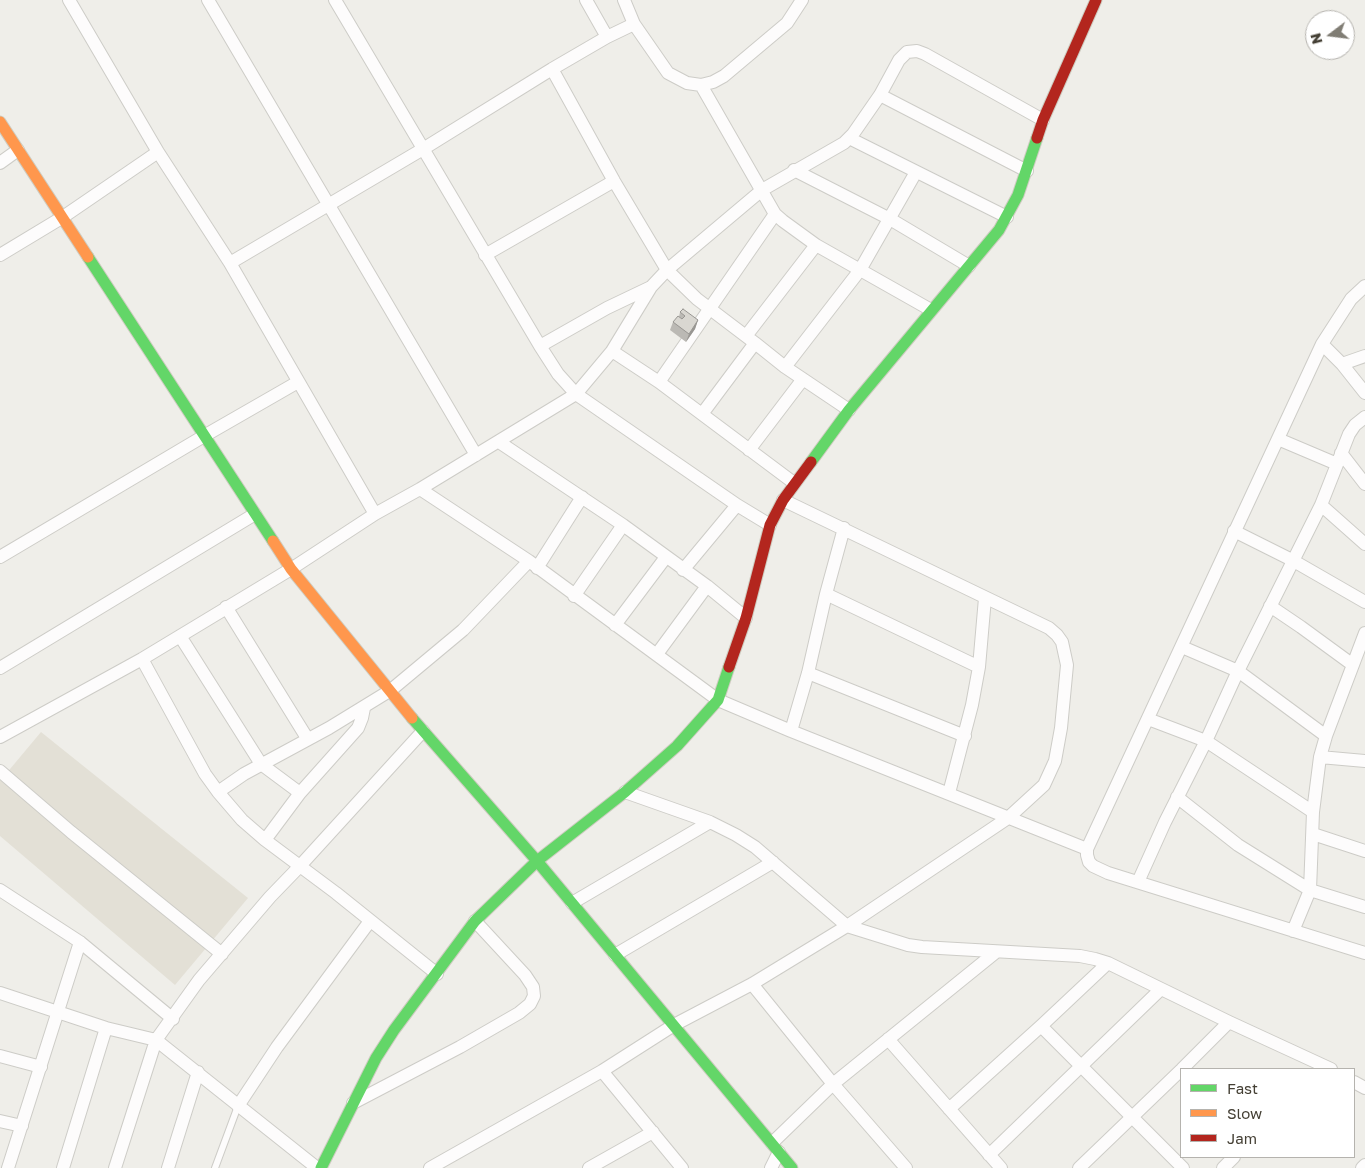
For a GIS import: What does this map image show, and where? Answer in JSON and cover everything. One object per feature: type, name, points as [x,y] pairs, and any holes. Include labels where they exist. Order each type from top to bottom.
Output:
[{"type":"street","points":[[68,0],[158,152],[230,264],[375,514]]},
{"type":"street","points":[[208,0],[476,455]]},
{"type":"street","points":[[586,0],[607,37]]},
{"type":"street","points":[[624,0],[634,24],[668,73],[687,83],[701,85],[714,82],[724,76],[787,22],[802,0]]},
{"type":"street","points":[[321,1168],[376,1058],[394,1030],[475,921],[537,861],[625,792],[677,746],[718,700],[746,618],[770,525],[783,500],[849,410],[999,230],[1018,195],[1043,120],[1096,0]]},
{"type":"street","points":[[337,1],[485,254],[558,374],[576,394],[770,525]]},
{"type":"street","points":[[230,264],[423,149],[552,69],[607,37],[634,24]]},
{"type":"street","points":[[0,737],[142,659],[291,569],[375,514],[499,442],[576,394],[612,351],[651,287],[667,270],[762,190],[849,138],[880,95],[899,60],[907,52],[917,51],[925,54],[1043,120]]},
{"type":"street","points":[[552,69],[667,270],[682,286],[785,367],[849,410]]},
{"type":"street","points":[[701,85],[775,214],[796,232],[816,245],[932,310]]},
{"type":"street","points":[[880,95],[1027,171]]},
{"type":"street","points":[[0,122],[291,569],[423,731],[537,861],[792,1168]]},
{"type":"street","points":[[849,138],[1007,217]]},
{"type":"street","points":[[0,163],[18,150]]},
{"type":"street","points":[[0,255],[63,217],[158,152]]},
{"type":"street","points":[[794,170],[890,220],[969,266]]},
{"type":"street","points":[[785,367],[860,270],[916,172]]},
{"type":"street","points":[[485,254],[614,180]]},
{"type":"street","points":[[659,382],[775,214]]},
{"type":"street","points":[[702,414],[750,340],[816,245]]},
{"type":"street","points":[[1365,286],[1351,299],[1322,344],[1087,849],[1086,855],[1089,862],[1099,869],[1365,953]]},
{"type":"street","points":[[540,346],[607,308],[651,287]]},
{"type":"street","points":[[1322,344],[1342,364],[1365,393]]},
{"type":"street","points":[[612,351],[659,382],[794,484]]},
{"type":"street","points":[[1342,364],[1365,356]]},
{"type":"street","points":[[749,450],[802,379]]},
{"type":"street","points":[[0,557],[298,382]]},
{"type":"street","points":[[1138,882],[1238,671],[1320,505],[1349,434],[1355,425],[1365,417]]},
{"type":"street","points":[[1278,439],[1339,458],[1365,484]]},
{"type":"street","points":[[499,442],[622,525],[707,586],[746,618]]},
{"type":"street","points":[[420,489],[533,565],[718,700],[1087,849]]},
{"type":"street","points":[[218,792],[261,764],[364,708],[391,690],[463,630],[533,565],[582,497]]},
{"type":"street","points":[[430,1168],[602,1071],[674,1025],[752,984],[848,926],[1008,818],[1044,785],[1055,761],[1061,728],[1067,665],[1062,642],[1053,631],[783,500]]},
{"type":"street","points":[[683,570],[738,505]]},
{"type":"street","points":[[1320,505],[1365,544]]},
{"type":"street","points":[[0,668],[255,514]]},
{"type":"street","points":[[574,596],[622,525]]},
{"type":"street","points":[[790,730],[808,673],[826,594],[844,528]]},
{"type":"street","points":[[1234,531],[1292,560],[1365,602]]},
{"type":"street","points":[[615,625],[666,557]]},
{"type":"street","points":[[657,654],[707,586]]},
{"type":"street","points":[[826,594],[979,667]]},
{"type":"street","points":[[949,794],[965,736],[979,667],[985,598]]},
{"type":"street","points":[[1270,606],[1353,665]]},
{"type":"street","points":[[226,607],[307,738]]},
{"type":"street","points":[[1293,931],[1310,890],[1313,812],[1320,757],[1326,736],[1365,633]]},
{"type":"street","points":[[180,636],[261,764],[300,793]]},
{"type":"street","points":[[1182,647],[1238,671],[1326,736]]},
{"type":"street","points":[[142,659],[201,766],[218,792],[242,820],[299,867],[336,893],[437,974]]},
{"type":"street","points":[[808,673],[965,736]]},
{"type":"street","points":[[265,840],[300,793],[358,728],[364,708]]},
{"type":"street","points":[[1148,719],[1206,741],[1313,812]]},
{"type":"street","points":[[115,1168],[156,1040],[173,1019],[199,980],[270,897],[423,731]]},
{"type":"street","points":[[1320,757],[1365,761]]},
{"type":"street","points":[[0,771],[71,832],[222,954]]},
{"type":"street","points":[[625,792],[710,822],[736,835],[754,846],[848,926],[908,945],[922,947],[1080,956],[1108,963],[1327,1068]]},
{"type":"street","points":[[1177,798],[1238,845],[1310,890],[1365,907]]},
{"type":"street","points":[[572,903],[710,822]]},
{"type":"street","points":[[1313,834],[1365,851]]},
{"type":"street","points":[[615,955],[773,862]]},
{"type":"street","points":[[0,890],[80,942],[173,1019]]},
{"type":"street","points":[[238,1106],[277,1047],[370,921]]},
{"type":"street","points":[[353,1103],[468,1042],[519,1013],[530,1004],[534,996],[533,987],[525,975],[475,921]]},
{"type":"street","points":[[8,1168],[80,942]]},
{"type":"street","points":[[771,1168],[775,1148],[833,1084],[996,952]]},
{"type":"street","points":[[949,1109],[1108,963]]},
{"type":"street","points":[[752,984],[833,1084],[906,1168]]},
{"type":"street","points":[[989,1154],[1161,989]]},
{"type":"street","points":[[0,993],[106,1028],[156,1040],[317,1168]]},
{"type":"street","points":[[1184,1068],[1229,1022]]},
{"type":"street","points":[[1041,1026],[1183,1168]]},
{"type":"street","points":[[63,1168],[106,1028]]},
{"type":"street","points":[[888,1039],[1001,1168]]},
{"type":"street","points":[[0,1056],[41,1067]]},
{"type":"street","points":[[602,1071],[682,1168]]},
{"type":"street","points":[[168,1168],[198,1072]]},
{"type":"street","points":[[1079,1168],[1180,1072]]},
{"type":"street","points":[[0,1120],[22,1126]]},
{"type":"street","points":[[589,1168],[653,1132]]},
{"type":"street","points":[[1223,1168],[1233,1158]]},
{"type":"street","points":[[1362,1168],[1365,1165]]},
{"type":"lane","points":[[215,1168],[238,1106]]},
{"type":"shaded area","points":[[41,732],[248,898],[175,985],[0,836],[0,781]]},
{"type":"building","points":[[683,309],[698,320],[689,334],[673,322],[678,316],[682,319],[685,316],[680,312]]},
{"type":"traffic: fast","points":[[811,462],[849,410],[999,230],[1018,195],[1037,138]]},
{"type":"traffic: fast","points":[[88,257],[273,541]]},
{"type":"traffic: fast","points":[[321,1168],[376,1058],[394,1030],[475,921],[537,861],[625,792],[677,746],[718,700],[729,667]]},
{"type":"traffic: fast","points":[[412,718],[537,861],[792,1168]]},
{"type":"traffic: slow","points":[[0,122],[88,257]]},
{"type":"traffic: slow","points":[[273,541],[291,569],[412,718]]},
{"type":"traffic: jam","points":[[1037,138],[1043,120],[1096,0]]},
{"type":"traffic: jam","points":[[729,667],[746,618],[770,525],[783,500],[811,462]]}]
